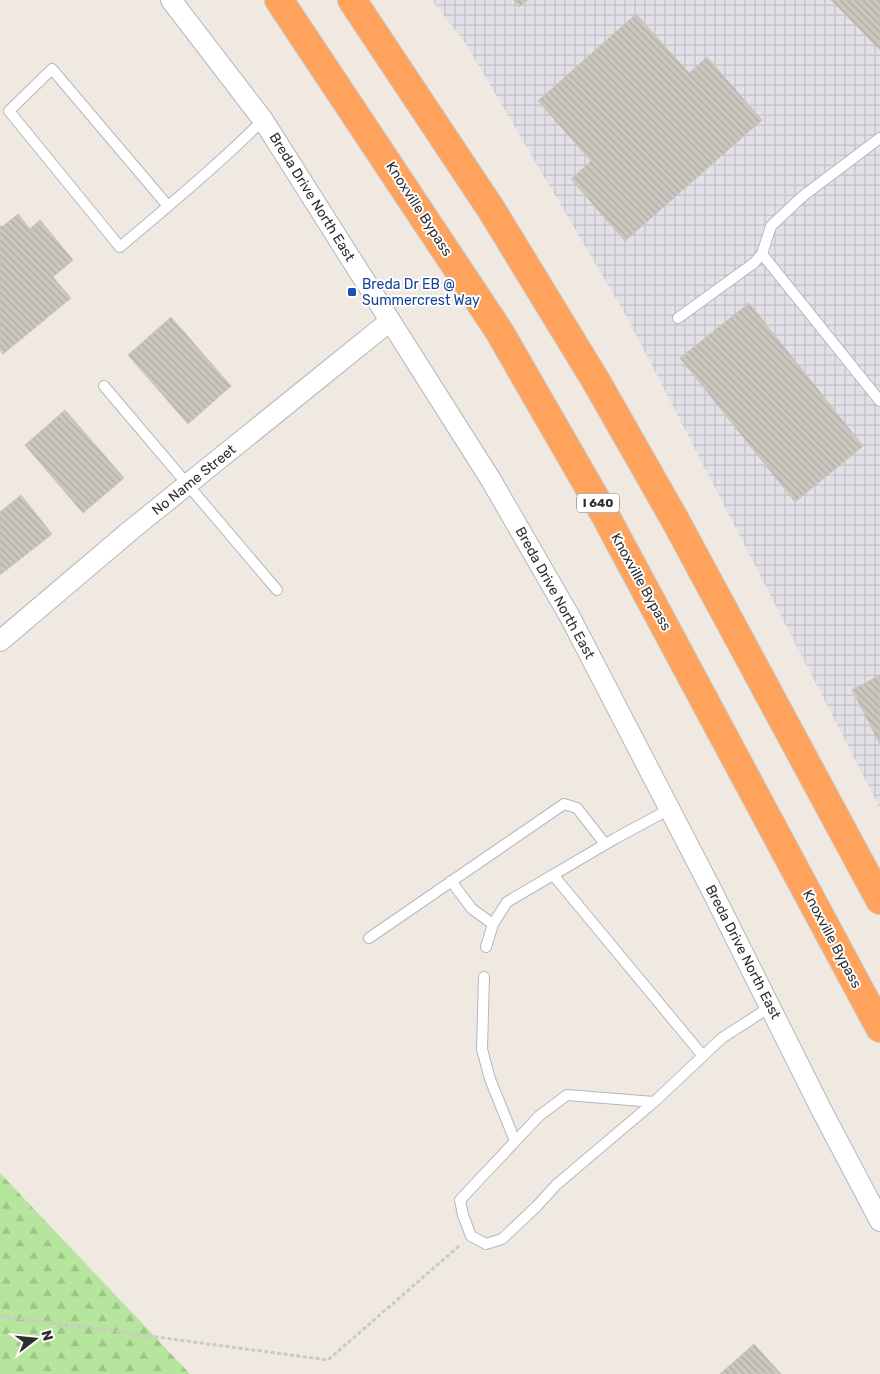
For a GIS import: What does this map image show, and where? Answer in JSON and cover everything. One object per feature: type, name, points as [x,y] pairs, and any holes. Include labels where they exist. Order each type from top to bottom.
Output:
[{"type":"highway","name":"Knoxville Bypass","points":[[279,0],[499,331],[605,515],[880,1028]]},
{"type":"highway","points":[[352,0],[491,209],[601,390],[674,518],[880,900]]},
{"type":"street","name":"Breda Drive North East","points":[[171,0],[263,120],[496,489],[570,617],[670,809],[821,1109],[880,1220]]},
{"type":"street","name":"No Name Street","points":[[0,641],[390,321]]},
{"type":"lane","points":[[168,206],[52,69],[8,111],[120,247],[168,206],[236,147],[263,120]]},
{"type":"lane","points":[[678,318],[754,263],[762,254],[771,226],[803,196],[880,138]]},
{"type":"lane","points":[[762,254],[880,401]]},
{"type":"lane","points":[[104,386],[277,590]]},
{"type":"lane","points":[[369,938],[564,804],[577,808],[605,844]]},
{"type":"lane","points":[[486,947],[493,924],[507,902],[554,876],[605,844],[670,809]]},
{"type":"lane","points":[[554,876],[703,1056]]},
{"type":"lane","points":[[451,881],[472,909],[493,924]]},
{"type":"lane","points":[[484,977],[482,1048],[490,1079],[515,1141]]},
{"type":"lane","points":[[654,1102],[567,1095],[539,1116],[460,1200],[462,1216],[471,1236],[486,1244],[502,1239],[538,1206],[556,1185],[654,1102],[722,1038],[770,1007]]},
{"type":"path","points":[[0,1316],[328,1360],[471,1236]]},
{"type":"shaded area","points":[[432,0],[880,0],[880,808],[628,319],[466,44]]},
{"type":"green space","points":[[0,1173],[190,1374],[0,1374]]},
{"type":"building","points":[[514,0],[528,0],[519,7]]},
{"type":"building","points":[[831,0],[880,0],[880,50]]},
{"type":"building","points":[[636,14],[689,73],[707,57],[762,120],[625,241],[571,179],[591,161],[538,101]]},
{"type":"building","points":[[18,214],[30,229],[40,220],[73,260],[53,277],[71,298],[3,354],[0,350],[0,225],[2,227]]},
{"type":"building","points":[[749,303],[863,446],[795,502],[680,358]]},
{"type":"building","points":[[171,317],[231,386],[188,424],[128,355]]},
{"type":"building","points":[[65,410],[124,478],[83,513],[25,445]]},
{"type":"building","points":[[21,495],[52,534],[0,575],[0,512]]},
{"type":"building","points":[[880,675],[880,744],[852,690]]},
{"type":"building","points":[[754,1344],[781,1374],[720,1374]]},
{"type":"place","name":"Breda Dr EB @ Summercrest Way","points":[[352,292]]}]
